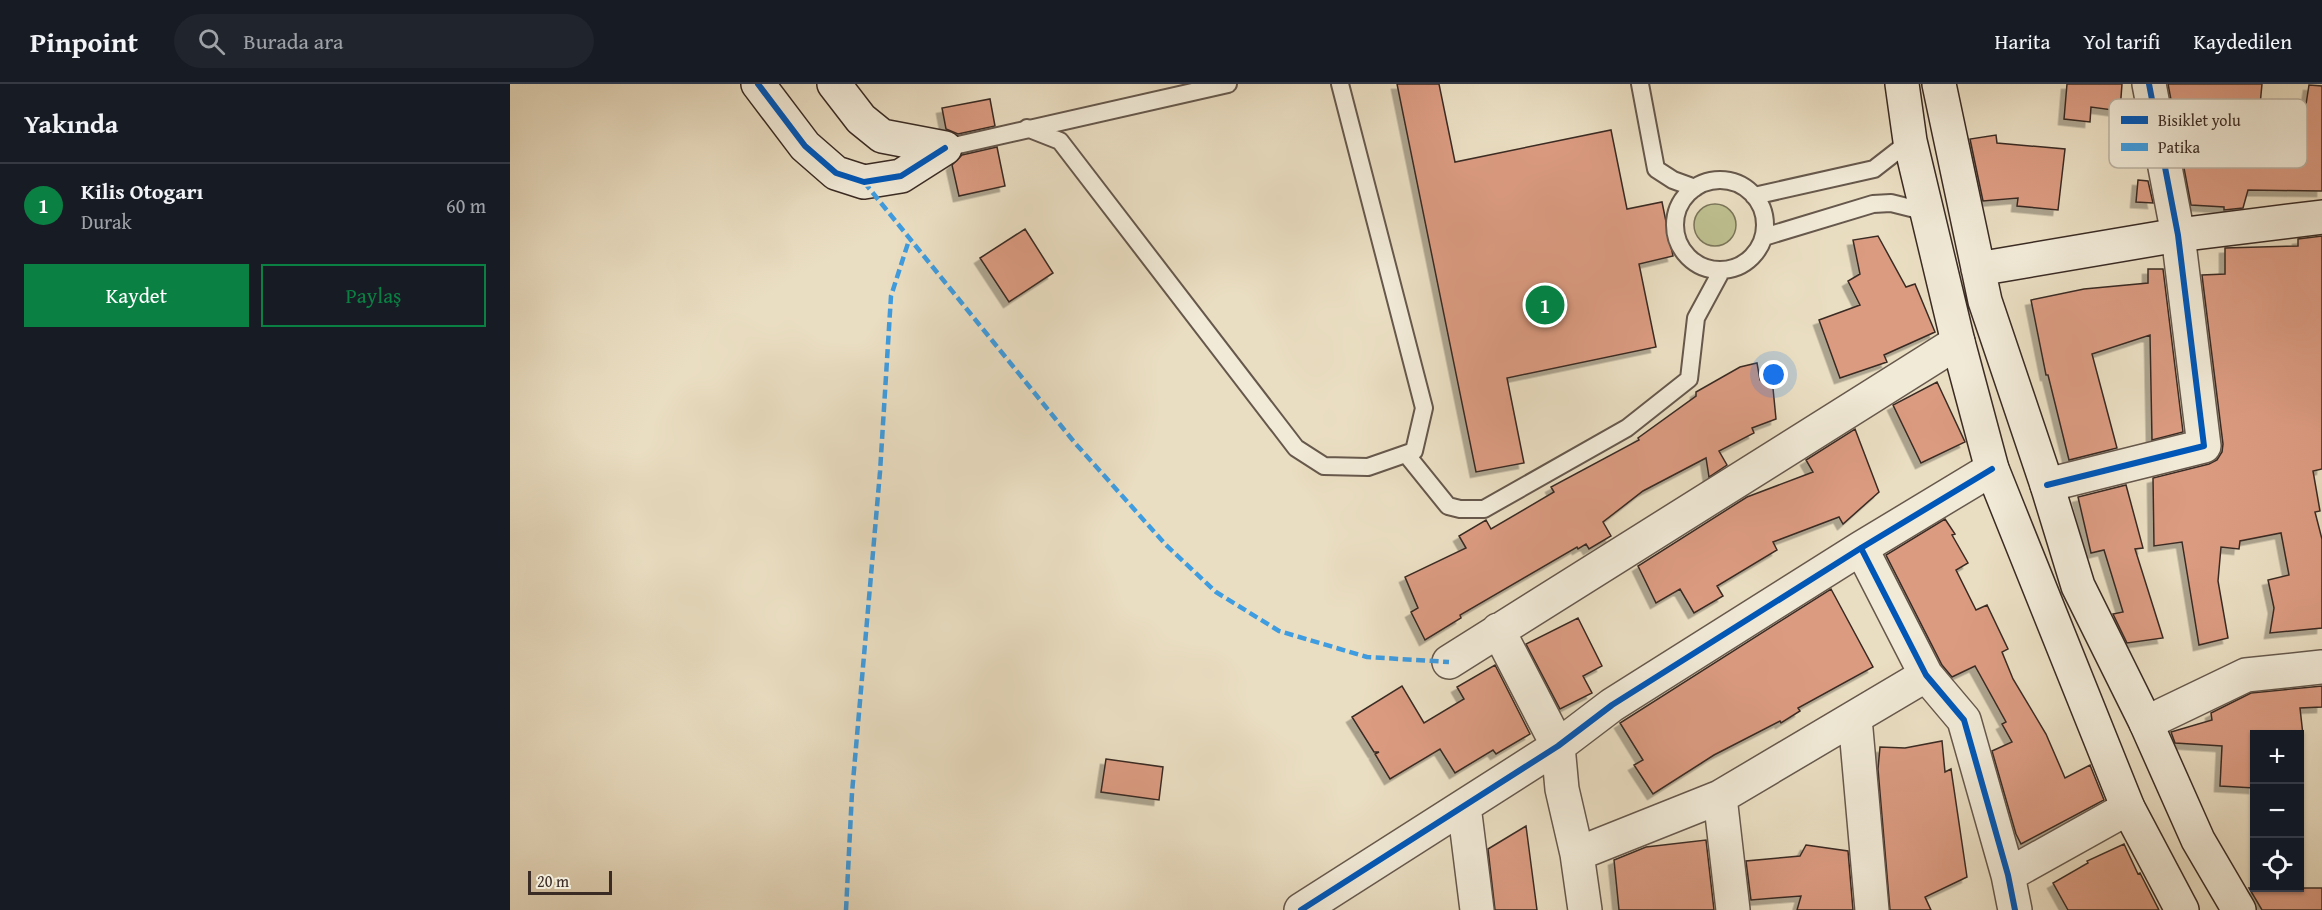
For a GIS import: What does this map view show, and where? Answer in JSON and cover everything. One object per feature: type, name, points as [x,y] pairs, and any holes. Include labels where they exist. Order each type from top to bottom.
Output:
[{"type":"street","points":[[758,84],[805,146],[836,173],[864,182],[901,176],[945,148]]},
{"type":"street","points":[[834,84],[861,119],[882,136],[945,148]]},
{"type":"street","points":[[1902,84],[1910,141],[1958,342],[1992,469],[2128,808],[2182,910]]},
{"type":"street","points":[[1939,84],[1985,301],[2047,485],[2078,586],[2146,723],[2198,840],[2239,910]]},
{"type":"street","points":[[2149,84],[2152,99]]},
{"type":"street","points":[[2047,485],[2204,446],[2178,235],[2165,168]]},
{"type":"street","points":[[1978,269],[2178,235],[2322,218]]},
{"type":"street","points":[[1449,662],[1958,342]]},
{"type":"street","points":[[1314,907],[1558,746],[1612,705],[1861,548],[1992,469]]},
{"type":"street","points":[[1861,548],[1926,675],[1965,720],[2008,875],[2015,910]]},
{"type":"street","points":[[1498,630],[1558,746],[1562,789],[1577,854],[1586,910]]},
{"type":"street","points":[[2146,723],[2246,675],[2322,667]]},
{"type":"street","points":[[1577,854],[1720,796],[1926,675]]},
{"type":"street","points":[[1855,718],[1872,910]]},
{"type":"street","points":[[1720,796],[1733,910]]},
{"type":"street","points":[[1464,806],[1477,910]]},
{"type":"street","points":[[2008,875],[2128,808]]},
{"type":"lane","points":[[945,148],[1228,84]]},
{"type":"lane","points":[[1027,128],[1060,141],[1296,448],[1324,466],[1368,467],[1414,450],[1424,408],[1340,84]]},
{"type":"lane","points":[[1640,84],[1656,169],[1673,180],[1695,188]]},
{"type":"lane","points":[[1754,196],[1874,169],[1910,141]]},
{"type":"lane","points":[[1719,180],[1744,187],[1754,196],[1762,208],[1765,222],[1764,237],[1749,260],[1737,267],[1722,270],[1708,269],[1695,263],[1684,252],[1677,240],[1675,225],[1677,211],[1684,198],[1695,188],[1707,182],[1719,180]]},
{"type":"lane","points":[[1764,237],[1873,204],[1891,203],[1927,212]]},
{"type":"lane","points":[[1406,453],[1448,506],[1460,509],[1484,509],[1627,428],[1689,378],[1696,318],[1722,270]]},
{"type":"green space","points":[[1715,204],[1730,210],[1736,225],[1730,240],[1715,246],[1700,240],[1694,225],[1700,210]]},
{"type":"building","points":[[1397,84],[1439,84],[1455,162],[1611,130],[1627,209],[1662,202],[1673,256],[1639,264],[1656,347],[1507,378],[1524,463],[1476,472]]},
{"type":"building","points":[[2067,84],[2122,84],[2121,99],[2109,99],[2109,109],[2091,107],[2090,122],[2064,119]]},
{"type":"building","points":[[2168,84],[2262,84],[2261,99],[2171,99]]},
{"type":"building","points":[[2309,85],[2322,86],[2322,191],[2248,190],[2243,208],[2224,210],[2224,207],[2191,205],[2184,168],[2307,168],[2307,99]]},
{"type":"building","points":[[990,99],[995,126],[958,134],[946,129],[942,108]]},
{"type":"building","points":[[1996,135],[1997,143],[2065,149],[2058,210],[2017,206],[2018,198],[1983,201],[1970,139]]},
{"type":"building","points":[[997,147],[1005,186],[959,196],[952,165],[962,155]]},
{"type":"building","points":[[2138,180],[2148,181],[2153,203],[2136,202]]},
{"type":"building","points":[[1025,229],[1053,273],[1009,302],[980,258]]},
{"type":"building","points":[[1878,236],[1906,287],[1915,284],[1935,332],[1884,355],[1887,362],[1840,378],[1819,320],[1860,305],[1848,281],[1860,274],[1853,240]]},
{"type":"building","points":[[2322,236],[2322,469],[2313,471],[2320,511],[2315,512],[2322,539],[2322,628],[2270,633],[2274,608],[2268,580],[2289,575],[2281,533],[2240,541],[2239,549],[2221,547],[2218,581],[2228,638],[2199,645],[2182,542],[2154,546],[2153,478],[2209,464],[2217,460],[2222,452],[2223,444],[2202,275],[2225,274],[2225,248],[2298,246],[2298,239]]},
{"type":"building","points":[[2148,269],[2163,269],[2183,432],[2152,440],[2150,335],[2092,354],[2117,448],[2069,460],[2048,375],[2046,375],[2031,300],[2084,289],[2148,283]]},
{"type":"building","points":[[1757,363],[1760,380],[1772,378],[1776,419],[1752,428],[1754,433],[1719,451],[1727,465],[1709,477],[1706,458],[1643,491],[1603,522],[1611,536],[1589,549],[1586,544],[1578,549],[1577,547],[1460,615],[1461,618],[1425,640],[1411,612],[1418,608],[1405,577],[1466,548],[1459,536],[1486,520],[1491,529],[1554,492],[1551,487],[1639,440],[1638,438],[1696,396],[1696,392],[1740,367]]},
{"type":"building","points":[[1937,382],[1965,442],[1921,463],[1893,405]]},
{"type":"building","points":[[1855,429],[1879,492],[1843,524],[1839,517],[1773,542],[1777,550],[1717,586],[1723,596],[1694,613],[1680,589],[1656,603],[1638,566],[1747,497],[1813,472],[1806,460]]},
{"type":"building","points":[[2126,485],[2143,548],[2135,549],[2163,638],[2127,643],[2113,614],[2123,612],[2104,550],[2091,553],[2078,497]]},
{"type":"building","points":[[1945,519],[1955,534],[1952,535],[1968,563],[1956,570],[1976,610],[1987,605],[2008,649],[2002,652],[2013,679],[2046,734],[2065,778],[2090,765],[2104,800],[2021,844],[1992,751],[2012,742],[2002,724],[2006,722],[1975,666],[1952,677],[1942,665],[1886,555]]},
{"type":"building","points":[[1831,589],[1873,667],[1798,708],[1800,711],[1781,723],[1780,721],[1714,755],[1653,794],[1634,765],[1643,760],[1620,723]]},
{"type":"building","points":[[1578,618],[1602,666],[1583,676],[1592,693],[1560,709],[1526,644]]},
{"type":"building","points":[[1495,665],[1530,734],[1496,754],[1493,750],[1455,773],[1440,749],[1390,779],[1375,754],[1379,752],[1374,752],[1352,717],[1402,686],[1424,723],[1464,699],[1457,687]]},
{"type":"building","points":[[2322,686],[2322,707],[2300,708],[2302,730],[2250,730],[2250,788],[2220,786],[2222,746],[2175,743],[2171,732],[2212,720],[2211,713],[2251,693]]},
{"type":"building","points":[[1942,741],[1945,772],[1951,769],[1967,877],[1925,897],[1931,910],[1890,910],[1878,769],[1880,747],[1905,748]]},
{"type":"building","points":[[1106,759],[1163,767],[1159,800],[1101,792]]},
{"type":"building","points":[[1526,826],[1537,910],[1495,910],[1488,849]]},
{"type":"building","points":[[1706,840],[1714,910],[1619,910],[1614,860],[1646,847]]},
{"type":"building","points":[[2124,844],[2159,910],[2068,910],[2053,883],[2088,863],[2087,861]]},
{"type":"building","points":[[1806,845],[1848,851],[1853,910],[1797,910],[1801,896],[1751,900],[1746,861],[1800,856]]},
{"type":"building","points":[[2304,888],[2322,888],[2322,910],[2262,910],[2251,892],[2304,892]]},
{"type":"marked path","points":[[864,182],[1075,443],[1166,545],[1216,592],[1279,631],[1367,657],[1449,662]]},
{"type":"marked path","points":[[846,910],[852,793],[880,472],[891,296],[910,237]]},
{"type":"cycle path","points":[[758,84],[805,146],[836,173],[864,182],[901,176],[945,148]]},
{"type":"cycle path","points":[[2149,84],[2152,99]]},
{"type":"cycle path","points":[[2047,485],[2204,446],[2178,235],[2165,168]]},
{"type":"cycle path","points":[[1301,910],[1558,746],[1612,705],[1861,548],[1992,469]]},
{"type":"cycle path","points":[[1861,548],[1926,675],[1964,720],[2008,875],[2015,910]]},
{"type":"place","name":"Kilis Otogarı","points":[[1545,305]]}]
